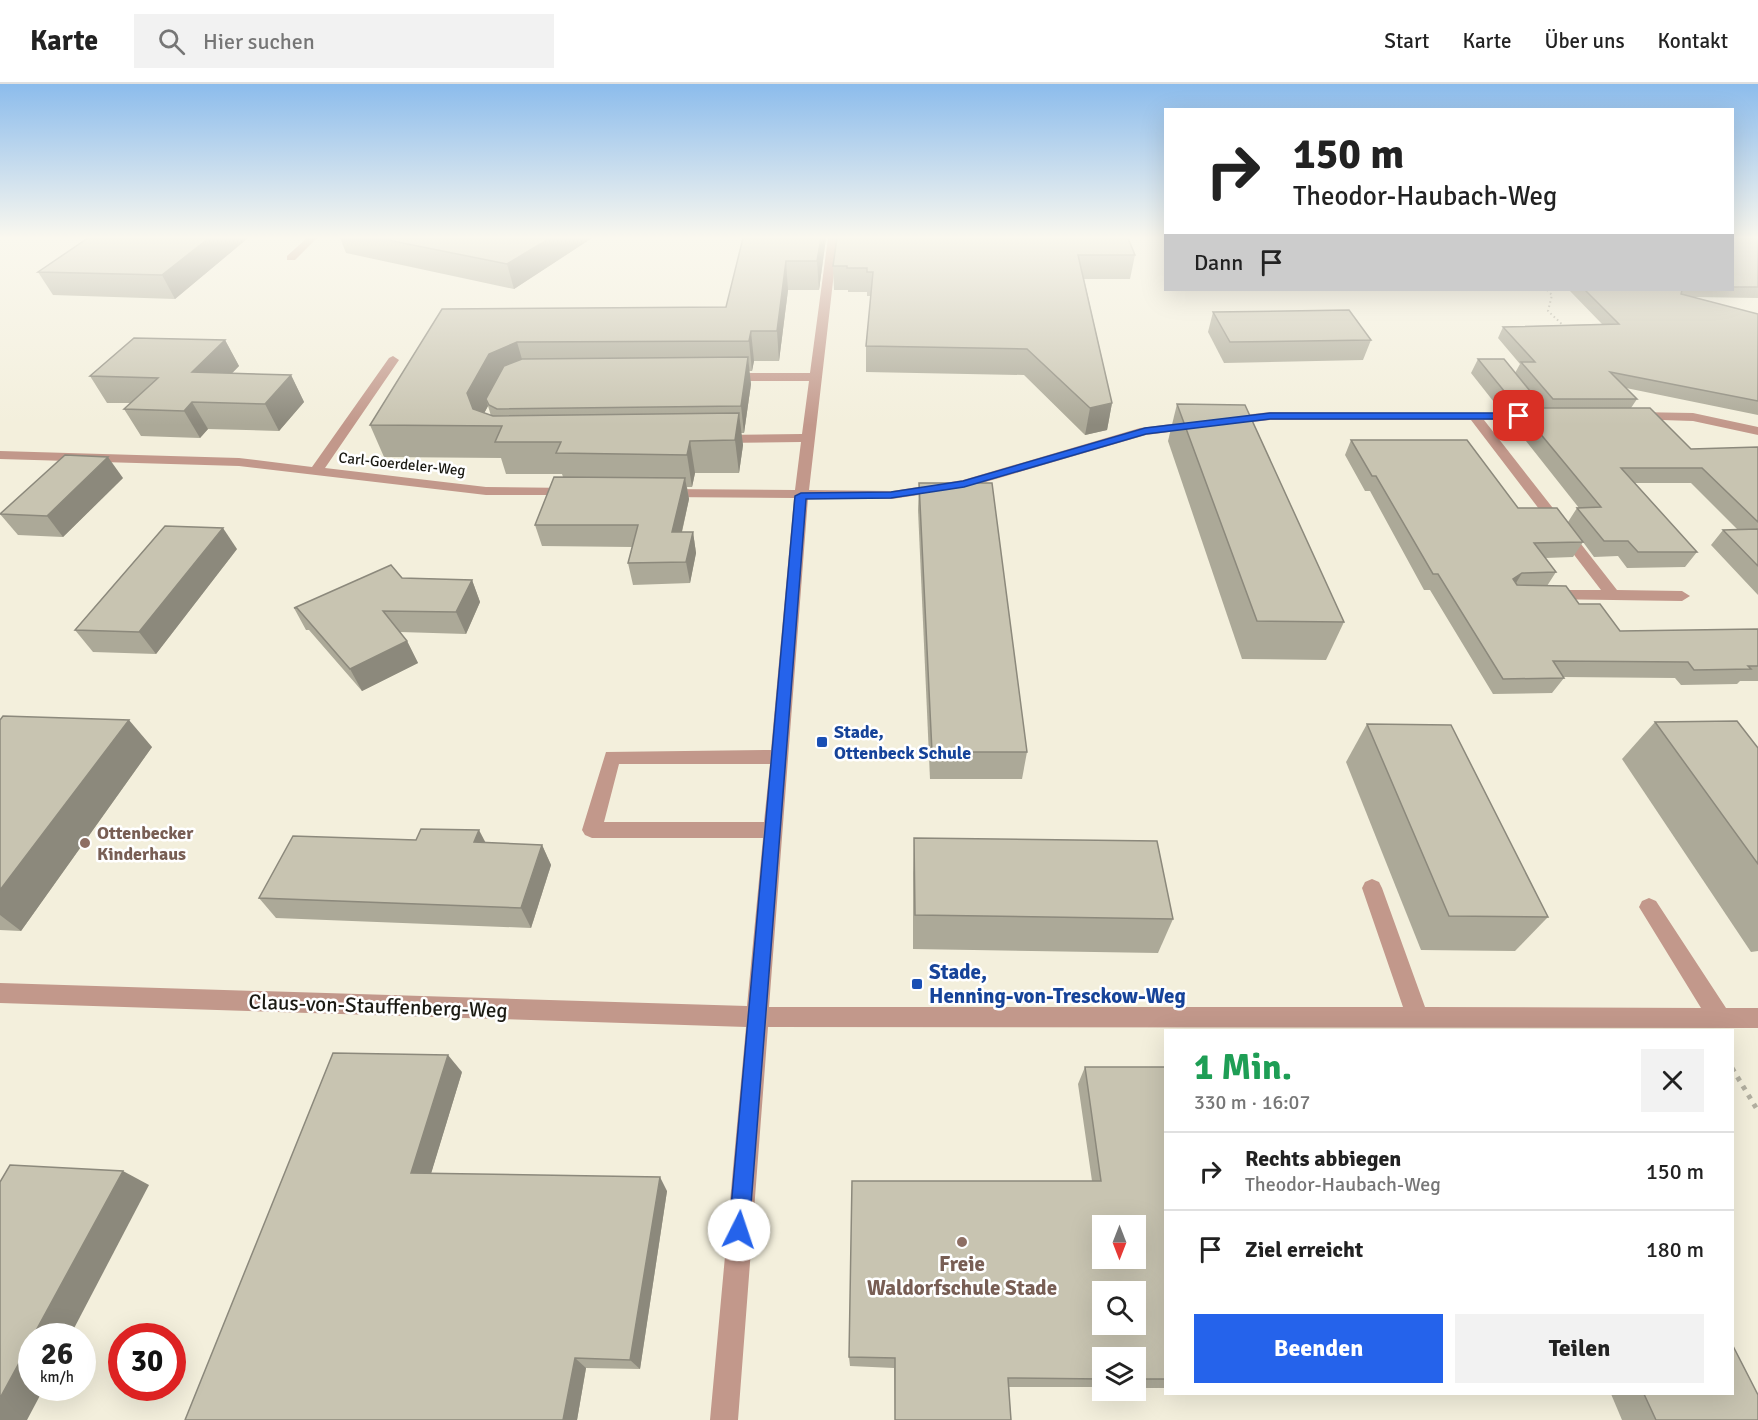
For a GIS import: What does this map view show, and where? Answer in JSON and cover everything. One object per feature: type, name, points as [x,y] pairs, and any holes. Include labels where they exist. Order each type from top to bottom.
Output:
[{"type":"street","points":[[724,1420],[801,496],[825,300]]},
{"type":"street","points":[[316,471],[393,360]]},
{"type":"street","points":[[707,377],[815,376]]},
{"type":"street","points":[[652,492],[801,496],[891,495],[964,484],[1145,431],[1270,416],[1547,416],[1528,400]]},
{"type":"street","points":[[1475,416],[1613,595]]},
{"type":"street","points":[[1624,416],[1693,417],[1758,431]]},
{"type":"street","points":[[702,440],[807,438]]},
{"type":"street","name":"Carl-Goerdeler-Weg","points":[[0,455],[239,462],[486,490],[581,492]]},
{"type":"street","points":[[1536,595],[1682,596]]},
{"type":"street","points":[[772,830],[592,830],[612,757],[778,757]]},
{"type":"street","points":[[1372,888],[1418,1019]]},
{"type":"street","points":[[1649,907],[1720,1019]]},
{"type":"street","name":"Claus-von-Stauffenberg-Weg","points":[[0,993],[756,1017],[1758,1018]]},
{"type":"path","points":[[1551,300],[1548,311],[1566,328]]},
{"type":"path","points":[[1734,1071],[1758,1111]]},
{"type":"building","points":[[728,300],[781,300],[777,331],[751,331],[749,341],[517,342],[489,354],[467,393],[473,409],[493,416],[739,413],[735,440],[690,441],[687,455],[556,453],[561,442],[495,442],[502,426],[370,425],[442,309],[726,307]]},
{"type":"building","points":[[870,300],[1088,300],[1112,403],[1090,408],[1027,349],[866,346]]},
{"type":"building","points":[[1595,300],[1705,300],[1758,314],[1758,401],[1610,372],[1637,399],[1553,399],[1521,362],[1535,362],[1503,327],[1619,324]]},
{"type":"building","points":[[1349,310],[1371,340],[1230,342],[1213,312]]},
{"type":"building","points":[[134,338],[225,340],[192,372],[291,375],[265,404],[192,402],[184,411],[124,409],[158,378],[90,376]]},
{"type":"building","points":[[748,357],[741,406],[497,409],[489,405],[486,399],[504,366],[522,359]]},
{"type":"building","points":[[1478,359],[1504,359],[1535,397],[1509,397]]},
{"type":"building","points":[[1177,404],[1245,405],[1344,622],[1257,621]]},
{"type":"building","points":[[1519,408],[1650,408],[1691,449],[1758,447],[1758,522],[1702,468],[1621,468],[1697,552],[1638,552],[1628,541],[1604,541],[1577,508],[1601,507]]},
{"type":"building","points":[[1351,440],[1467,440],[1518,508],[1557,508],[1583,542],[1534,543],[1556,572],[1522,573],[1513,579],[1517,585],[1566,586],[1579,604],[1600,604],[1620,631],[1758,629],[1758,666],[1748,666],[1751,669],[1694,670],[1688,662],[1553,661],[1564,678],[1503,679],[1438,574],[1433,574],[1376,476],[1372,476]]},
{"type":"building","points":[[65,455],[108,457],[47,516],[0,514]]},
{"type":"building","points":[[554,477],[685,478],[672,532],[693,532],[686,562],[628,563],[638,525],[535,525]]},
{"type":"building","points":[[919,483],[992,483],[1027,752],[932,752]]},
{"type":"building","points":[[165,526],[223,528],[139,632],[75,630]]},
{"type":"building","points":[[1758,529],[1758,566],[1723,530]]},
{"type":"building","points":[[391,565],[402,578],[472,580],[456,612],[383,611],[407,641],[350,669],[297,608],[294,608]]},
{"type":"building","points":[[3,716],[129,720],[0,890],[0,720]]},
{"type":"building","points":[[1737,721],[1758,748],[1758,864],[1655,722]]},
{"type":"building","points":[[1367,724],[1451,725],[1548,917],[1449,916]]},
{"type":"building","points":[[421,829],[479,830],[474,842],[542,845],[521,908],[259,898],[293,836],[416,840]]},
{"type":"building","points":[[914,838],[1157,841],[1173,919],[915,915]]},
{"type":"building","points":[[333,1053],[448,1055],[411,1173],[660,1177],[630,1360],[575,1358],[563,1420],[185,1420]]},
{"type":"building","points":[[1085,1067],[1164,1067],[1164,1379],[1146,1379],[1146,1347],[1092,1347],[1092,1379],[1008,1378],[1011,1420],[895,1420],[895,1358],[849,1357],[852,1181],[1101,1181]]},
{"type":"building","points":[[10,1165],[123,1171],[40,1323],[18,1323],[18,1365],[0,1398],[0,1182]]},
{"type":"building","points":[[1734,1348],[1758,1395],[1758,1420],[1656,1420],[1644,1395],[1734,1395]]},
{"type":"place","name":"Stade, Ottenbeck Schule","points":[[822,742]]},
{"type":"place","name":"Ottenbecker Kinderhaus","points":[[85,843]]},
{"type":"place","name":"Stade, Henning-von-Tresckow-Weg","points":[[917,984]]},
{"type":"place","name":"Freie Waldorfschule Stade","points":[[962,1242]]},
{"type":"route","points":[[739,1230],[801,496],[891,495],[964,484],[1145,431],[1270,416],[1519,416]]}]
